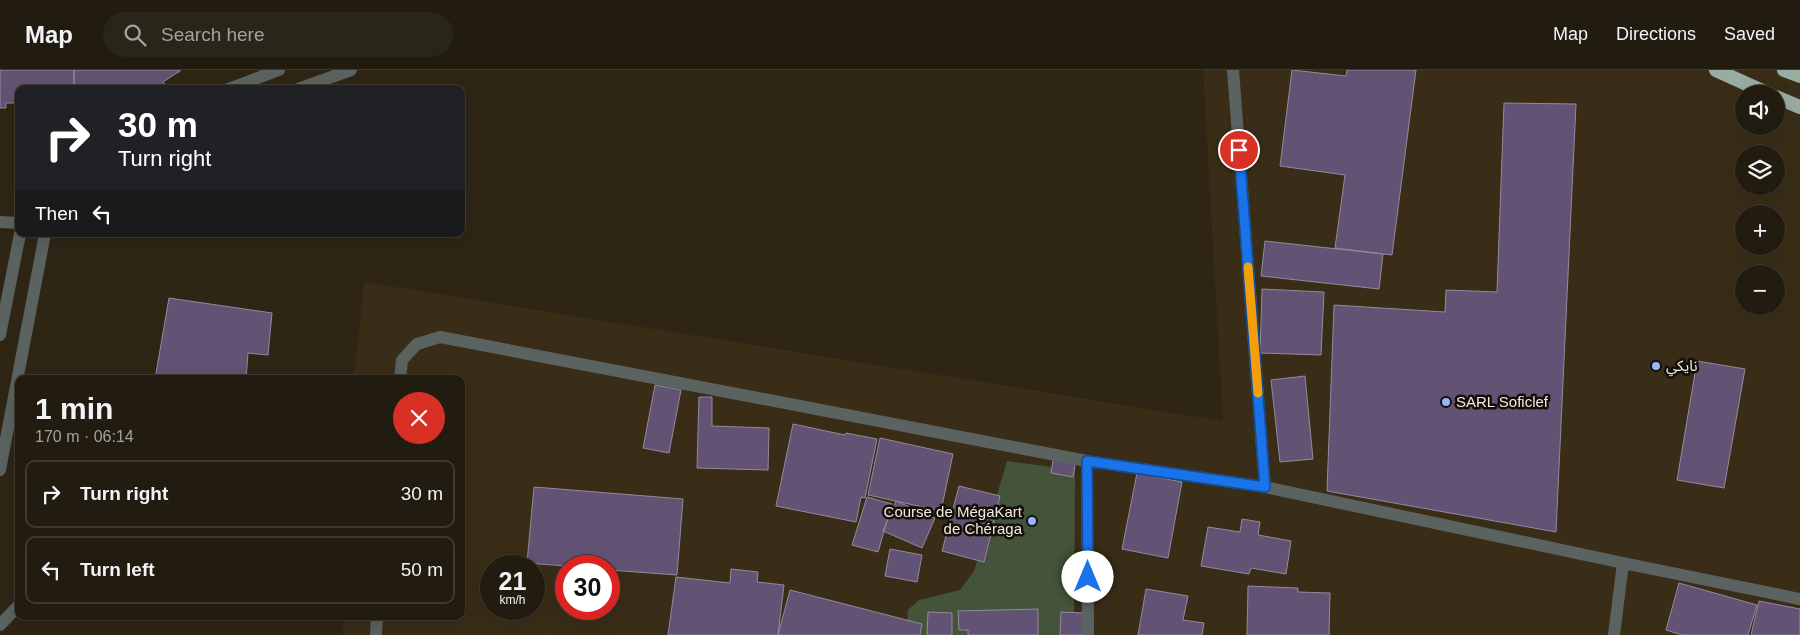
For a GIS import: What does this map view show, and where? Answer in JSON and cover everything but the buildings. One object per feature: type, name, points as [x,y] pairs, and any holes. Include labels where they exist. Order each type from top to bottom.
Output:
[{"type":"highway","points":[[1716,70],[1749,85]]},
{"type":"highway","points":[[1784,70],[1800,76]]},
{"type":"highway","points":[[1785,101],[1800,107]]},
{"type":"street","points":[[239,85],[279,70]]},
{"type":"street","points":[[309,85],[351,70]]},
{"type":"street","points":[[1233,70],[1265,487]]},
{"type":"street","points":[[0,222],[15,223]]},
{"type":"street","points":[[0,335],[19,237]]},
{"type":"street","points":[[18,375],[44,237]]},
{"type":"street","points":[[400,375],[402,360],[417,344],[440,338],[1087,461],[1265,487],[1623,564],[1800,599]]},
{"type":"street","points":[[0,470],[15,391]]},
{"type":"street","points":[[1087,461],[1088,635]]},
{"type":"street","points":[[1614,635],[1623,564]]},
{"type":"street","points":[[0,625],[15,609]]},
{"type":"street","points":[[376,620],[376,635]]},
{"type":"shaded area","points":[[1203,70],[1800,70],[1800,635],[343,635],[343,620],[465,620],[465,375],[354,375],[364,282],[1223,421]]},
{"type":"green space","name":"Course de MégaKart de Chéraga","points":[[1007,461],[1075,470],[1074,635],[906,635],[908,610],[919,600],[960,590],[974,571]]},
{"type":"slow traffic","points":[[1248,267],[1258,393]]},
{"type":"place","name":"نايكي","points":[[1656,366]]},
{"type":"place","name":"SARL Soficlef","points":[[1446,402]]},
{"type":"place","name":"Course de MégaKart de Chéraga","points":[[1032,521]]},
{"type":"route","points":[[1088,577],[1087,461],[1265,487],[1239,150]]}]
